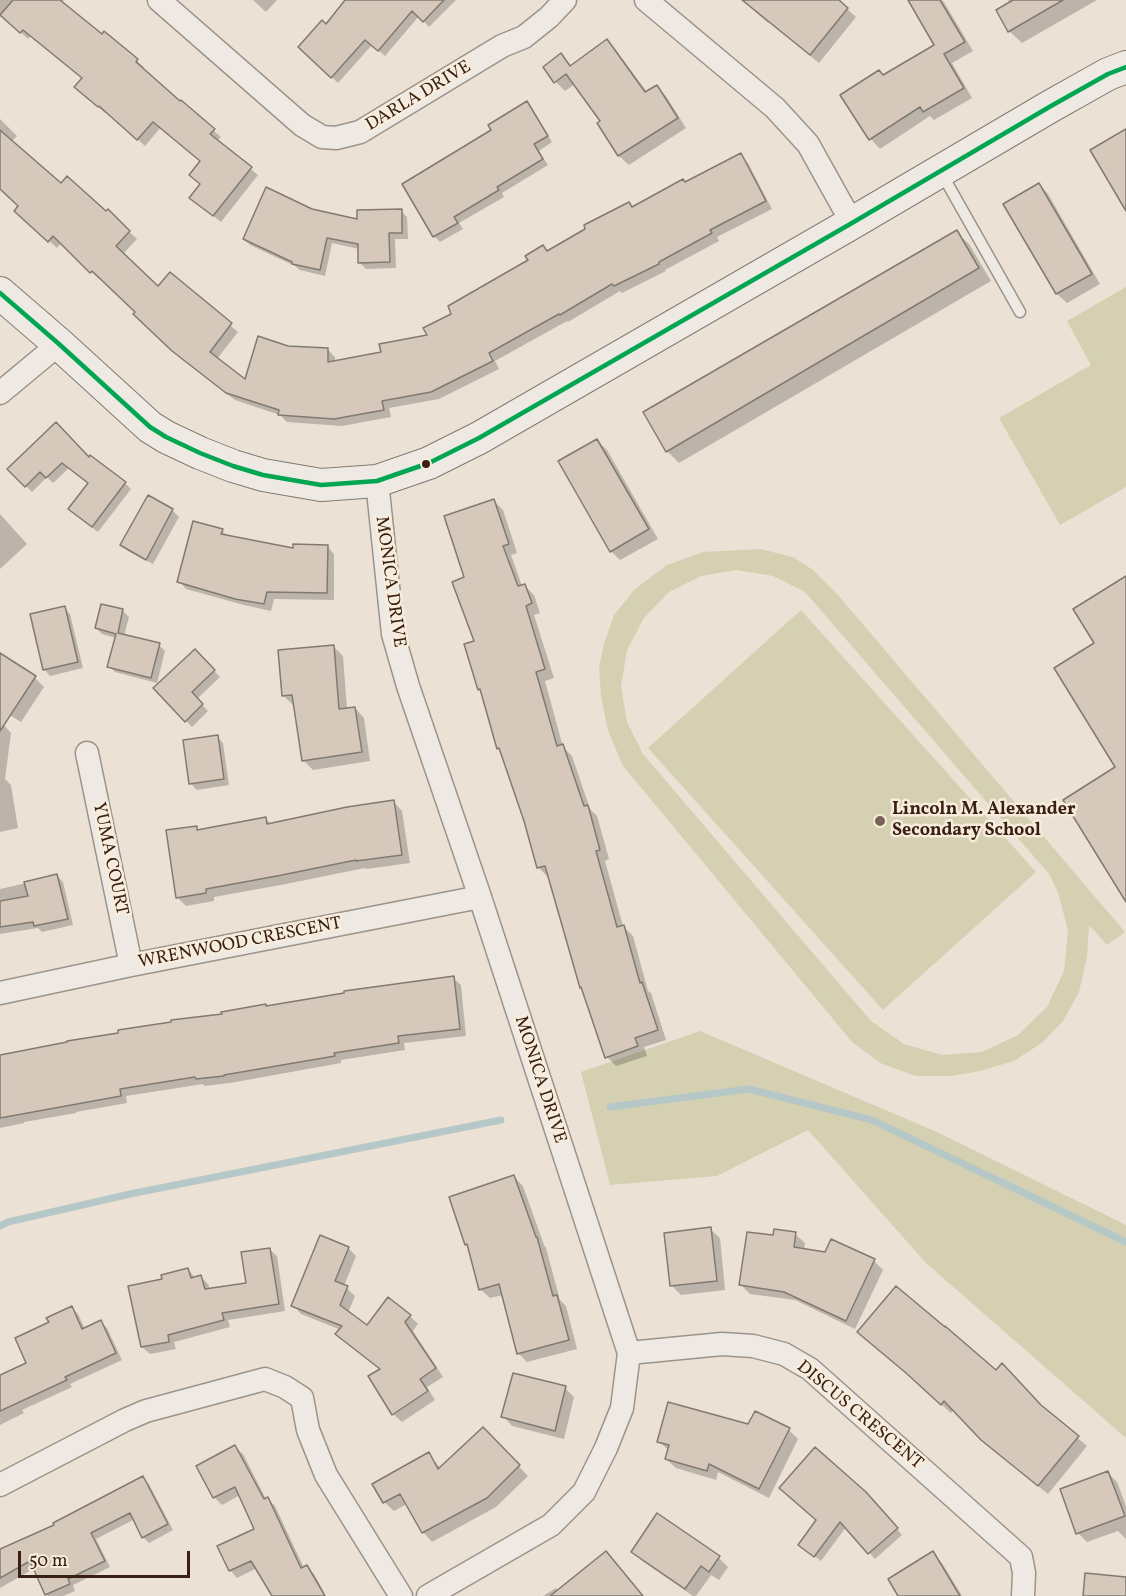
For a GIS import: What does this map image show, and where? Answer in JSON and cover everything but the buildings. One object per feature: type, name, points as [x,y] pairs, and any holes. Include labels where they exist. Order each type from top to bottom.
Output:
[{"type":"street","name":"DARLA DRIVE","points":[[159,0],[302,125],[322,137],[336,138],[360,132],[502,46],[524,37],[549,17],[565,0]]},
{"type":"street","points":[[646,0],[775,108],[808,144],[852,223]]},
{"type":"street","points":[[0,292],[150,427],[166,437],[233,466],[263,475],[321,484],[377,481],[429,463],[479,438],[852,223],[1051,105],[1108,74],[1126,67]]},
{"type":"street","points":[[0,393],[59,344]]},
{"type":"street","name":"MONICA DRIVE","points":[[377,481],[393,634],[408,686],[480,897],[629,1353],[622,1408],[606,1448],[584,1492],[551,1525],[428,1596]]},
{"type":"street","name":"YUMA COURT","points":[[87,753],[131,965]]},
{"type":"street","name":"WRENWOOD CRESCENT","points":[[0,993],[480,897]]},
{"type":"street","name":"DISCUS CRESCENT","points":[[629,1353],[722,1344],[753,1346],[784,1354],[810,1369],[1021,1557],[1024,1573],[1023,1596]]},
{"type":"street","points":[[0,1485],[146,1411],[265,1379],[285,1387],[302,1398],[308,1430],[326,1475],[401,1596]]},
{"type":"lane","points":[[940,171],[1020,312]]},
{"type":"shaded area","points":[[1126,287],[1126,487],[1060,525],[999,418],[1091,365],[1067,321]]},
{"type":"shaded area","points":[[760,549],[793,557],[813,570],[838,595],[1125,932],[1107,945],[1089,925],[1087,957],[1079,992],[1063,1021],[1043,1042],[1014,1061],[980,1071],[951,1076],[916,1076],[882,1064],[853,1043],[623,766],[608,731],[601,696],[599,667],[614,615],[635,589],[667,565],[703,552]],"holes":[[[737,570],[773,576],[805,592],[1049,874],[1058,892],[1068,931],[1064,971],[1047,1007],[1018,1035],[982,1052],[942,1055],[904,1044],[871,1021],[643,754],[627,722],[621,686],[627,650],[644,618],[669,592],[701,576]]]},
{"type":"shaded area","points":[[801,610],[1036,872],[883,1010],[648,748]]},
{"type":"shaded area","points":[[700,1031],[937,1132],[1126,1225],[1126,1438],[926,1263],[808,1130],[717,1176],[610,1185],[581,1072]]},
{"type":"waterway","points":[[610,1107],[749,1089],[872,1120],[1126,1242]]},
{"type":"waterway","points":[[0,1226],[8,1222],[130,1194],[501,1120]]},
{"type":"transit line","points":[[0,293],[150,427],[166,437],[233,466],[263,475],[321,485],[377,481],[429,463],[479,438],[1051,106],[1108,74],[1126,67]]},
{"type":"place","name":"Lincoln M. Alexander Secondary School","points":[[880,821]]}]
